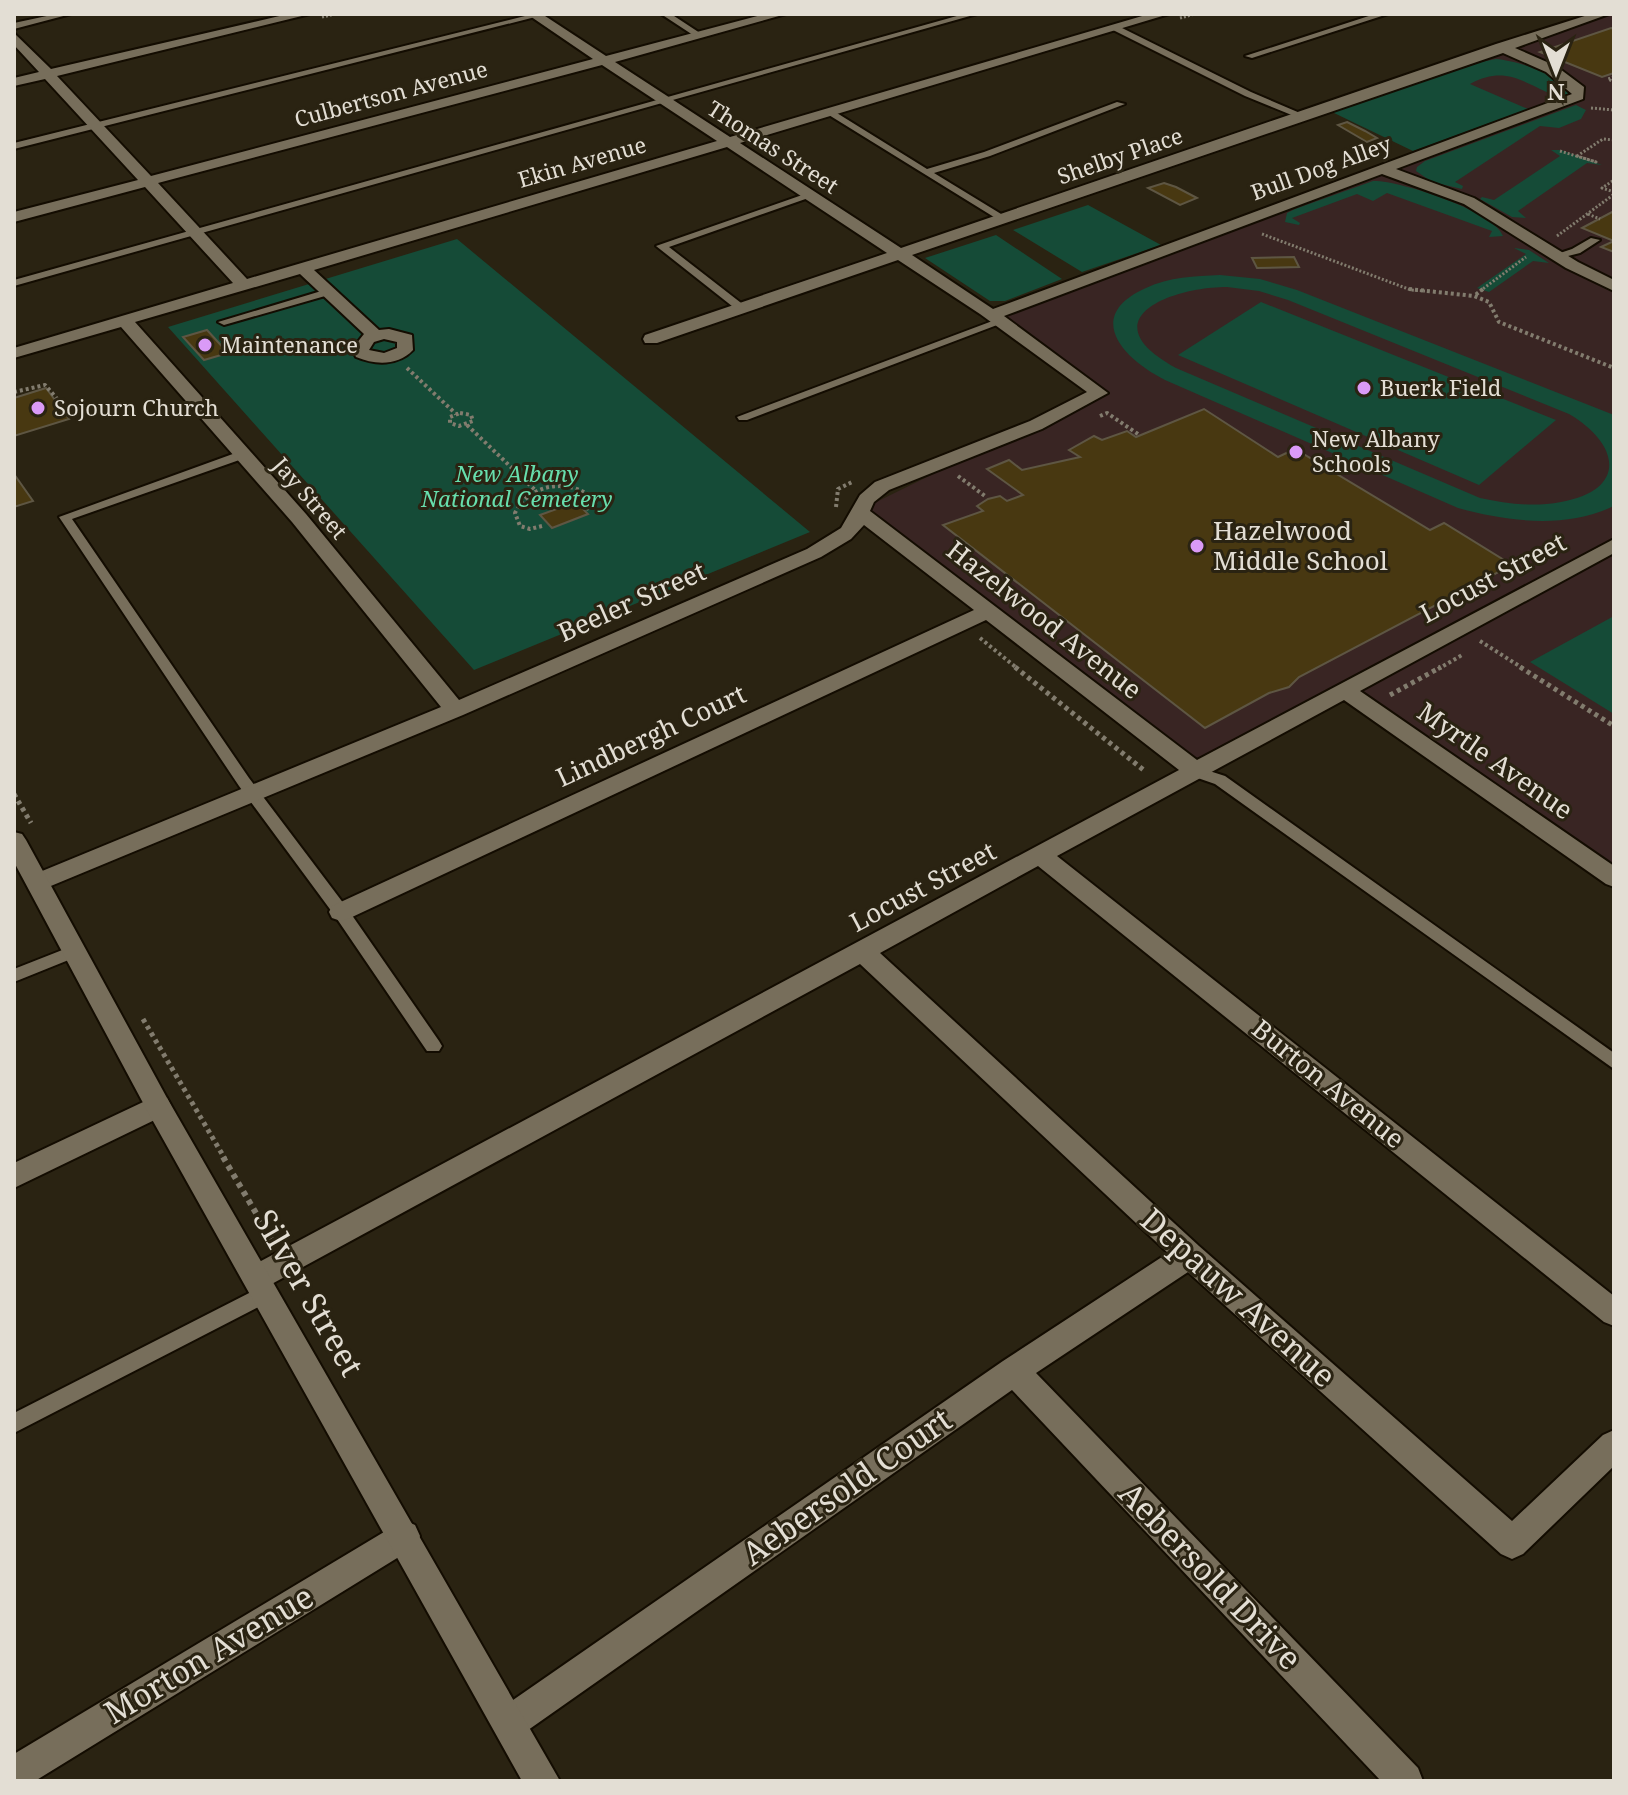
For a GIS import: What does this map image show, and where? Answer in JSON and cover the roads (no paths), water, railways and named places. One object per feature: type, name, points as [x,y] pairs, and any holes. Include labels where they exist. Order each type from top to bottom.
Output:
[{"type":"street","points":[[14,82],[304,14]]},
{"type":"street","name":"Culbertson Avenue","points":[[14,217],[780,14]]},
{"type":"street","name":"Ekin Avenue","points":[[14,353],[1163,14]]},
{"type":"street","name":"Shelby Place","points":[[651,339],[1603,14]]},
{"type":"street","name":"Thomas Street","points":[[538,15],[994,319]]},
{"type":"street","points":[[14,37],[244,285]]},
{"type":"street","name":"Bull Dog Alley","points":[[994,319],[1578,96],[1579,90],[1568,79],[1501,47]]},
{"type":"street","points":[[1382,169],[1469,201],[1556,256],[1614,286]]},
{"type":"street","points":[[303,268],[375,336],[396,335],[406,339],[407,346],[394,356]]},
{"type":"street","name":"Beeler Street","points":[[38,882],[455,710],[814,553],[847,534],[855,524],[863,501],[882,486],[1036,425],[1099,393],[994,319]]},
{"type":"street","name":"Jay Street","points":[[124,320],[299,518],[455,710]]},
{"type":"street","name":"Hazelwood Avenue","points":[[858,511],[1187,765]]},
{"type":"street","name":"Locust Street","points":[[263,1285],[1041,856],[1187,765],[1344,690],[1614,545]]},
{"type":"street","name":"Lindbergh Court","points":[[341,912],[986,612]]},
{"type":"street","name":"Myrtle Avenue","points":[[1344,690],[1614,878]]},
{"type":"street","name":"Silver Street","points":[[14,840],[158,1106],[263,1285],[542,1781]]},
{"type":"street","name":"Burton Avenue","points":[[1041,856],[1614,1313]]},
{"type":"street","name":"Depauw Avenue","points":[[863,952],[1189,1255],[1512,1543],[1614,1445]]},
{"type":"street","points":[[14,1176],[158,1106]]},
{"type":"street","name":"Aebersold Court","points":[[509,1723],[1014,1371],[1189,1255]]},
{"type":"street","name":"Aebersold Drive","points":[[1014,1371],[1405,1781]]},
{"type":"street","name":"Morton Avenue","points":[[14,1774],[404,1536]]},
{"type":"lane","points":[[14,26],[67,14]]},
{"type":"lane","points":[[665,14],[699,35]]},
{"type":"lane","points":[[14,283],[973,14]]},
{"type":"lane","points":[[1249,56],[1384,14]]},
{"type":"lane","points":[[14,146],[538,15]]},
{"type":"lane","points":[[1116,28],[1248,94],[1302,116]]},
{"type":"lane","points":[[926,172],[987,154],[1120,104]]},
{"type":"lane","points":[[829,112],[1002,219]]},
{"type":"lane","points":[[741,308],[661,246],[809,196]]},
{"type":"lane","points":[[1556,256],[1576,251],[1595,240]]},
{"type":"lane","points":[[224,322],[328,292]]},
{"type":"lane","points":[[743,417],[994,319]]},
{"type":"lane","points":[[241,455],[65,517],[252,793],[341,912],[433,1046]]},
{"type":"lane","points":[[1187,765],[1220,780],[1614,1062]]},
{"type":"lane","points":[[14,976],[75,951]]},
{"type":"lane","points":[[14,1423],[263,1285]]},
{"type":"place","name":"Maintenance","points":[[205,345]]},
{"type":"place","name":"Buerk Field","points":[[1364,388]]},
{"type":"place","name":"Sojourn Church","points":[[38,408]]},
{"type":"place","name":"New Albany Schools","points":[[1296,452]]},
{"type":"place","name":"Hazelwood Middle School","points":[[1197,546]]},
{"type":"park label","name":"New Albany National Cemetery","points":[[517,486]]}]
